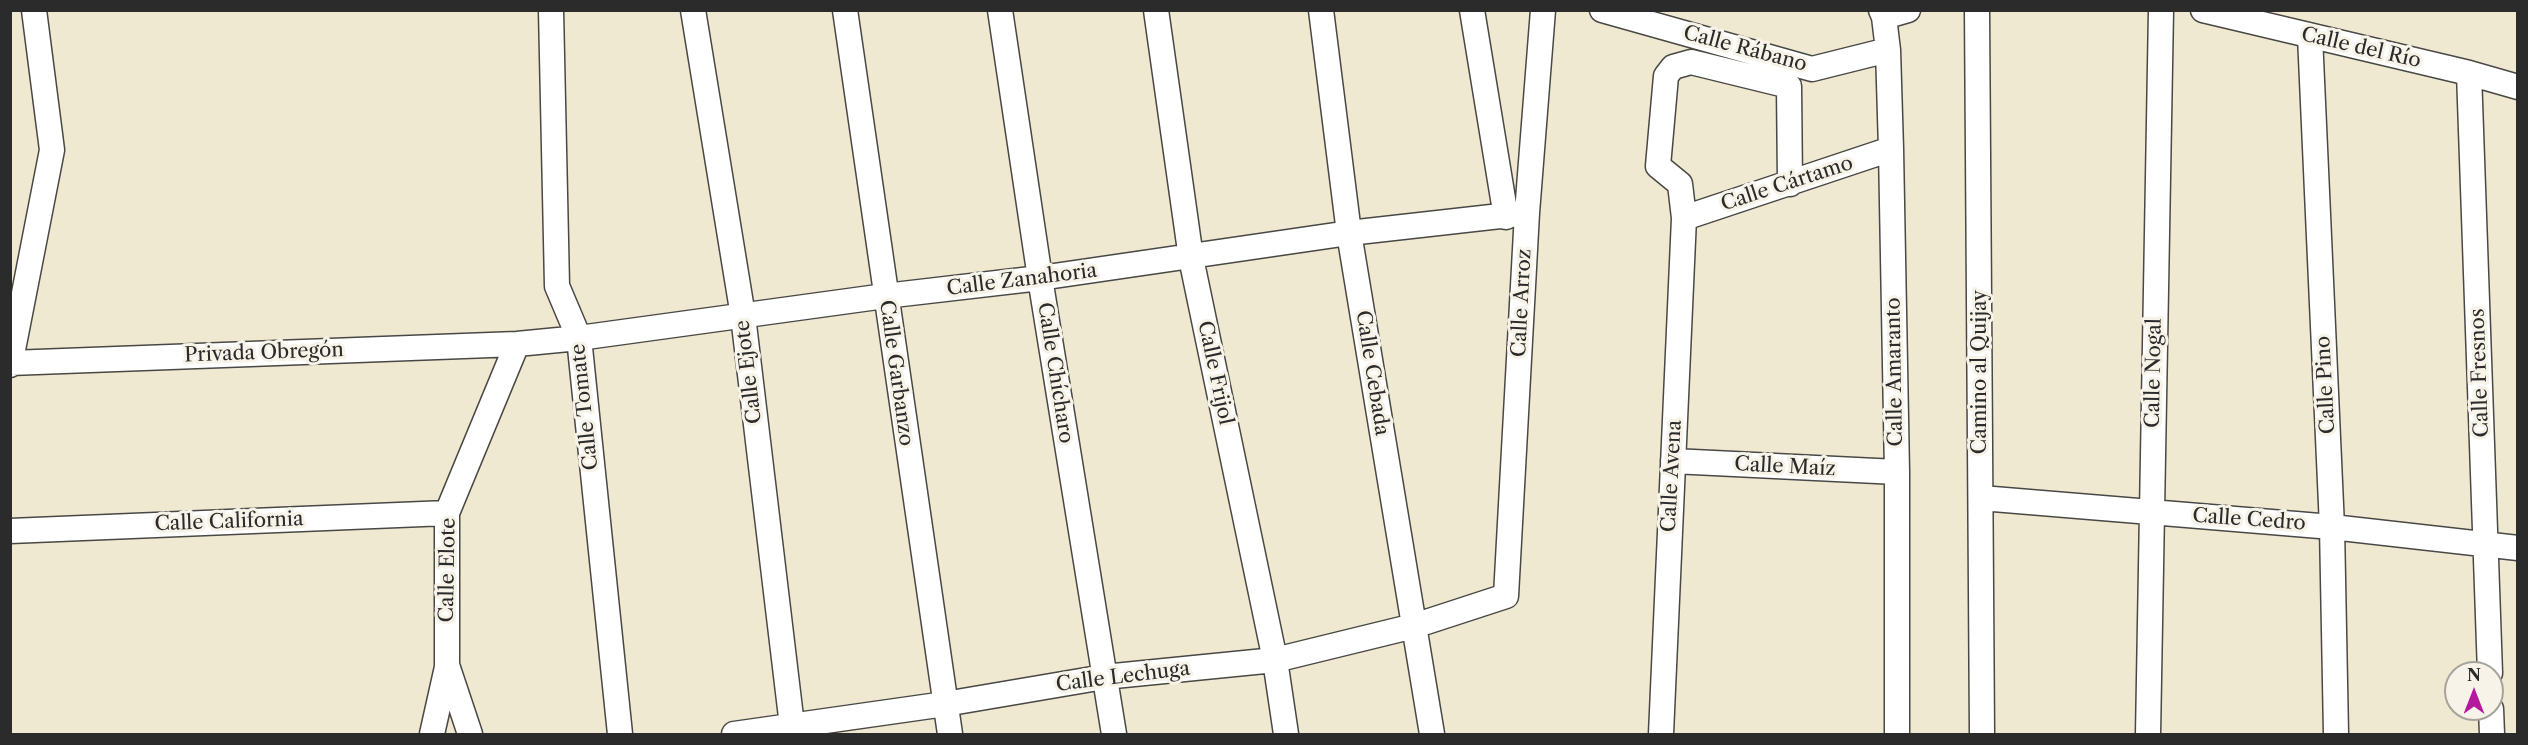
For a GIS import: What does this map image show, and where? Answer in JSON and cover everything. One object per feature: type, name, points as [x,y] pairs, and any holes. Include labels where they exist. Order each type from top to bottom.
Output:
[{"type":"street","points":[[11,363],[52,150],[34,10]]},
{"type":"street","name":"Calle Tomate","points":[[551,10],[556,286],[579,338],[620,735]]},
{"type":"street","name":"Calle Ejote","points":[[693,10],[742,316],[792,730]]},
{"type":"street","name":"Calle Garbanzo","points":[[845,10],[950,735]]},
{"type":"street","name":"Calle Chícharo","points":[[1000,10],[1040,278],[1114,735]]},
{"type":"street","name":"Calle Frijol","points":[[1156,10],[1191,258],[1275,660],[1286,735]]},
{"type":"street","name":"Calle Cebada","points":[[1321,10],[1349,233],[1432,735]]},
{"type":"street","name":"Calle Arroz","points":[[1472,10],[1516,215]]},
{"type":"street","name":"Calle Arroz","points":[[1506,596],[1516,215],[1543,10]]},
{"type":"street","name":"Calle Rábano","points":[[1602,10],[1812,69],[1888,50]]},
{"type":"street","points":[[1883,14],[1908,10]]},
{"type":"street","name":"Camino al Quijay","points":[[1977,10],[1982,735]]},
{"type":"street","name":"Calle Nogal","points":[[2148,735],[2161,10]]},
{"type":"street","name":"Calle del Río","points":[[2203,10],[2469,73],[2517,87]]},
{"type":"street","name":"Calle Amaranto","points":[[1883,14],[1888,50],[1891,149],[1897,735]]},
{"type":"street","name":"Calle Pino","points":[[2310,36],[2332,526],[2336,735]]},
{"type":"street","name":"Calle Avena","points":[[1661,735],[1684,218],[1680,184],[1658,166],[1666,76],[1673,67],[1691,62],[1789,86],[1790,184]]},
{"type":"street","name":"Calle Fresnos","points":[[2469,73],[2490,661]]},
{"type":"street","name":"Calle Cártamo","points":[[1684,218],[1891,149]]},
{"type":"street","name":"Calle Zanahoria","points":[[518,344],[1191,258],[1349,233],[1516,215]]},
{"type":"street","name":"Privada Obregón","points":[[11,363],[518,344]]},
{"type":"street","name":"Calle Elote","points":[[470,735],[447,665],[447,513],[518,344]]},
{"type":"street","name":"Calle Maíz","points":[[1673,461],[1896,472]]},
{"type":"street","name":"Calle Cedro","points":[[1981,498],[2332,526],[2517,548]]},
{"type":"street","name":"Calle California","points":[[10,531],[447,513]]},
{"type":"street","name":"Calle Lechuga","points":[[734,735],[792,730],[1104,677],[1275,660],[1414,627],[1506,596]]},
{"type":"street","points":[[432,735],[447,665]]}]
